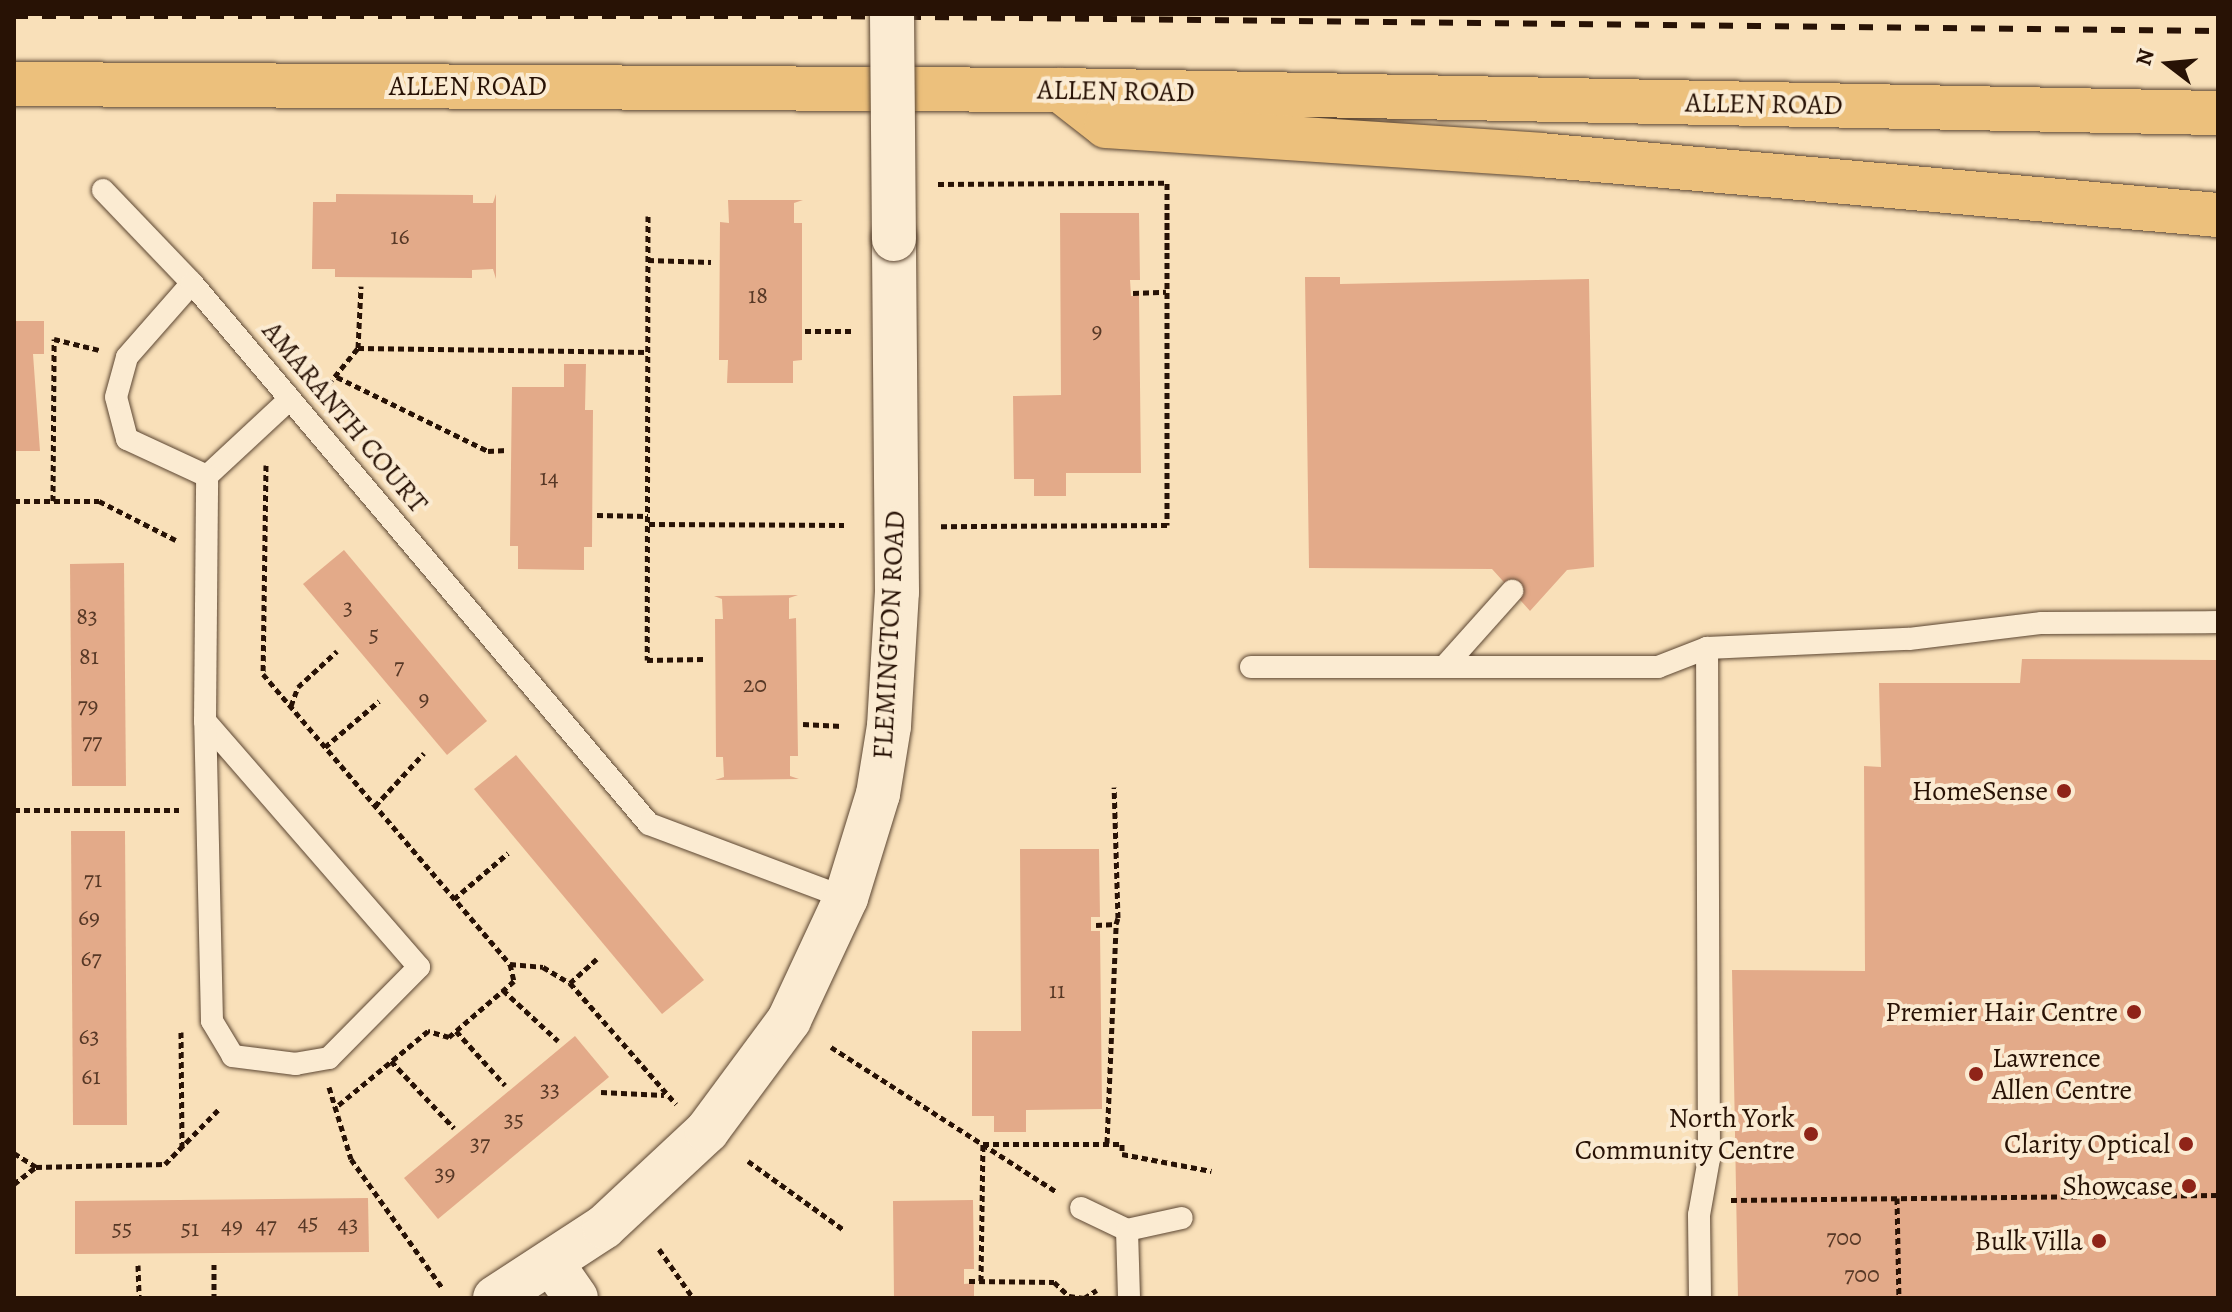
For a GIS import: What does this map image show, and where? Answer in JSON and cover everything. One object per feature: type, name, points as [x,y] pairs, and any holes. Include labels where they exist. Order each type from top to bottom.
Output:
[{"type":"highway","name":"ALLEN ROAD","points":[[14,84],[1060,90],[2218,113]]},
{"type":"highway","points":[[1060,90],[1106,126],[1540,155],[2218,215]]},
{"type":"street","name":"FLEMINGTON ROAD","points":[[495,1298],[564,1281],[707,1131],[789,1020],[846,898],[878,794],[889,726],[897,592],[892,14]]},
{"type":"lane","name":"AMARANTH COURT","points":[[103,190],[192,283],[649,824],[846,898]]},
{"type":"lane","points":[[192,283],[127,357],[116,397],[127,439],[207,476]]},
{"type":"lane","points":[[205,721],[419,967],[321,1060],[296,1064],[233,1056],[212,1021],[205,721],[204,545],[207,476],[267,421],[296,406]]},
{"type":"lane","points":[[1445,666],[1512,591]]},
{"type":"lane","points":[[1251,667],[1658,667],[1707,648],[1909,639],[2042,623],[2218,622]]},
{"type":"lane","points":[[1700,1298],[1699,1215],[1709,1159],[1707,648]]},
{"type":"lane","points":[[1081,1208],[1127,1230],[1182,1218]]},
{"type":"lane","points":[[1127,1230],[1129,1298]]},
{"type":"path","points":[[930,526],[1167,525],[1167,183],[938,184]]},
{"type":"path","points":[[648,216],[647,660],[704,659]]},
{"type":"path","points":[[648,260],[711,262]]},
{"type":"path","points":[[296,406],[337,377],[358,348],[361,286]]},
{"type":"path","points":[[1133,293],[1166,292]]},
{"type":"path","points":[[805,331],[854,331]]},
{"type":"path","points":[[53,501],[54,339],[127,357]]},
{"type":"path","points":[[358,348],[647,352]]},
{"type":"path","points":[[337,377],[488,451],[507,450]]},
{"type":"path","points":[[267,421],[263,674],[510,964],[514,981],[449,1037],[428,1031],[335,1108]]},
{"type":"path","points":[[14,501],[99,501],[178,542],[204,545]]},
{"type":"path","points":[[597,515],[648,516]]},
{"type":"path","points":[[649,524],[844,525]]},
{"type":"path","points":[[291,706],[298,687],[337,651]]},
{"type":"path","points":[[325,747],[379,701]]},
{"type":"path","points":[[803,724],[842,726]]},
{"type":"path","points":[[375,806],[424,753]]},
{"type":"path","points":[[1107,1143],[1116,924],[1114,787]]},
{"type":"path","points":[[14,810],[180,810]]},
{"type":"path","points":[[454,899],[508,853]]},
{"type":"path","points":[[1096,925],[1116,924]]},
{"type":"path","points":[[570,983],[597,959]]},
{"type":"path","points":[[510,964],[543,967],[570,983],[664,1095],[683,1110]]},
{"type":"path","points":[[503,990],[558,1041]]},
{"type":"path","points":[[456,1031],[505,1085]]},
{"type":"path","points":[[831,1047],[1081,1208]]},
{"type":"path","points":[[321,1060],[351,1159],[443,1289]]},
{"type":"path","points":[[391,1061],[454,1128]]},
{"type":"path","points":[[601,1092],[664,1095]]},
{"type":"path","points":[[14,1153],[36,1167],[165,1164],[218,1110]]},
{"type":"path","points":[[983,1144],[1122,1144],[1122,1154],[1211,1171]]},
{"type":"path","points":[[981,1281],[983,1144]]},
{"type":"path","points":[[748,1161],[844,1230]]},
{"type":"path","points":[[14,1184],[36,1167]]},
{"type":"path","points":[[1745,1200],[2218,1195]]},
{"type":"path","points":[[1897,1198],[1899,1298]]},
{"type":"path","points":[[659,1249],[693,1298]]},
{"type":"path","points":[[214,1264],[214,1298]]},
{"type":"path","points":[[138,1265],[139,1298]]},
{"type":"path","points":[[969,1281],[1054,1282],[1069,1297],[1084,1298],[1104,1287]]},
{"type":"building","points":[[336,194],[473,195],[473,203],[493,203],[496,194],[496,279],[493,269],[472,270],[472,278],[335,277],[335,269],[312,269],[313,202],[336,202]]},
{"type":"building","points":[[728,200],[803,200],[794,203],[794,223],[802,223],[802,360],[793,361],[793,383],[727,383],[728,360],[719,360],[720,222],[729,223]]},
{"type":"building","points":[[1060,213],[1139,213],[1140,280],[1130,280],[1131,296],[1139,296],[1141,473],[1066,473],[1066,496],[1034,496],[1034,479],[1014,479],[1013,396],[1061,395]]},
{"type":"building","points":[[1305,277],[1340,277],[1340,284],[1589,279],[1594,567],[1567,570],[1530,611],[1492,569],[1309,568]]},
{"type":"building","points":[[14,321],[44,321],[44,354],[33,354],[40,451],[14,451]]},
{"type":"building","points":[[564,364],[586,364],[585,410],[593,410],[592,547],[584,547],[584,570],[518,569],[518,546],[510,546],[512,387],[564,387]]},
{"type":"building","points":[[344,550],[487,721],[447,755],[303,584]]},
{"type":"building","points":[[124,563],[126,786],[72,786],[70,564]]},
{"type":"building","points":[[798,595],[789,598],[789,619],[796,618],[798,756],[790,756],[790,776],[799,779],[715,780],[724,777],[723,757],[716,757],[715,619],[723,619],[722,599],[714,596]]},
{"type":"building","name":"Lawrence Allen Centre","points":[[2022,659],[2218,660],[2218,1298],[1738,1298],[1732,970],[1865,971],[1864,766],[1881,767],[1879,683],[2020,683]]},
{"type":"building","points":[[516,755],[704,980],[662,1014],[474,789]]},
{"type":"building","points":[[71,831],[125,831],[127,1125],[73,1125]]},
{"type":"building","points":[[1020,849],[1099,849],[1100,917],[1091,917],[1091,931],[1100,931],[1102,1109],[1026,1110],[1026,1132],[994,1132],[994,1116],[972,1116],[972,1031],[1021,1031]]},
{"type":"building","points":[[575,1036],[609,1077],[438,1219],[404,1178]]},
{"type":"building","points":[[368,1198],[369,1252],[75,1254],[75,1201]]},
{"type":"building","points":[[973,1200],[974,1269],[964,1269],[964,1284],[974,1283],[974,1298],[894,1298],[893,1201]]},
{"type":"railway","points":[[14,16],[823,16],[2218,31]]},
{"type":"place","name":"HomeSense","points":[[2064,791]]},
{"type":"place","name":"Premier Hair Centre","points":[[2134,1012]]},
{"type":"place","name":"Lawrence Allen Centre","points":[[1976,1074]]},
{"type":"place","name":"North York Community Centre","points":[[1811,1134]]},
{"type":"place","name":"Clarity Optical","points":[[2186,1144]]},
{"type":"place","name":"Showcase","points":[[2189,1186]]},
{"type":"place","name":"Bulk Villa","points":[[2099,1241]]}]
